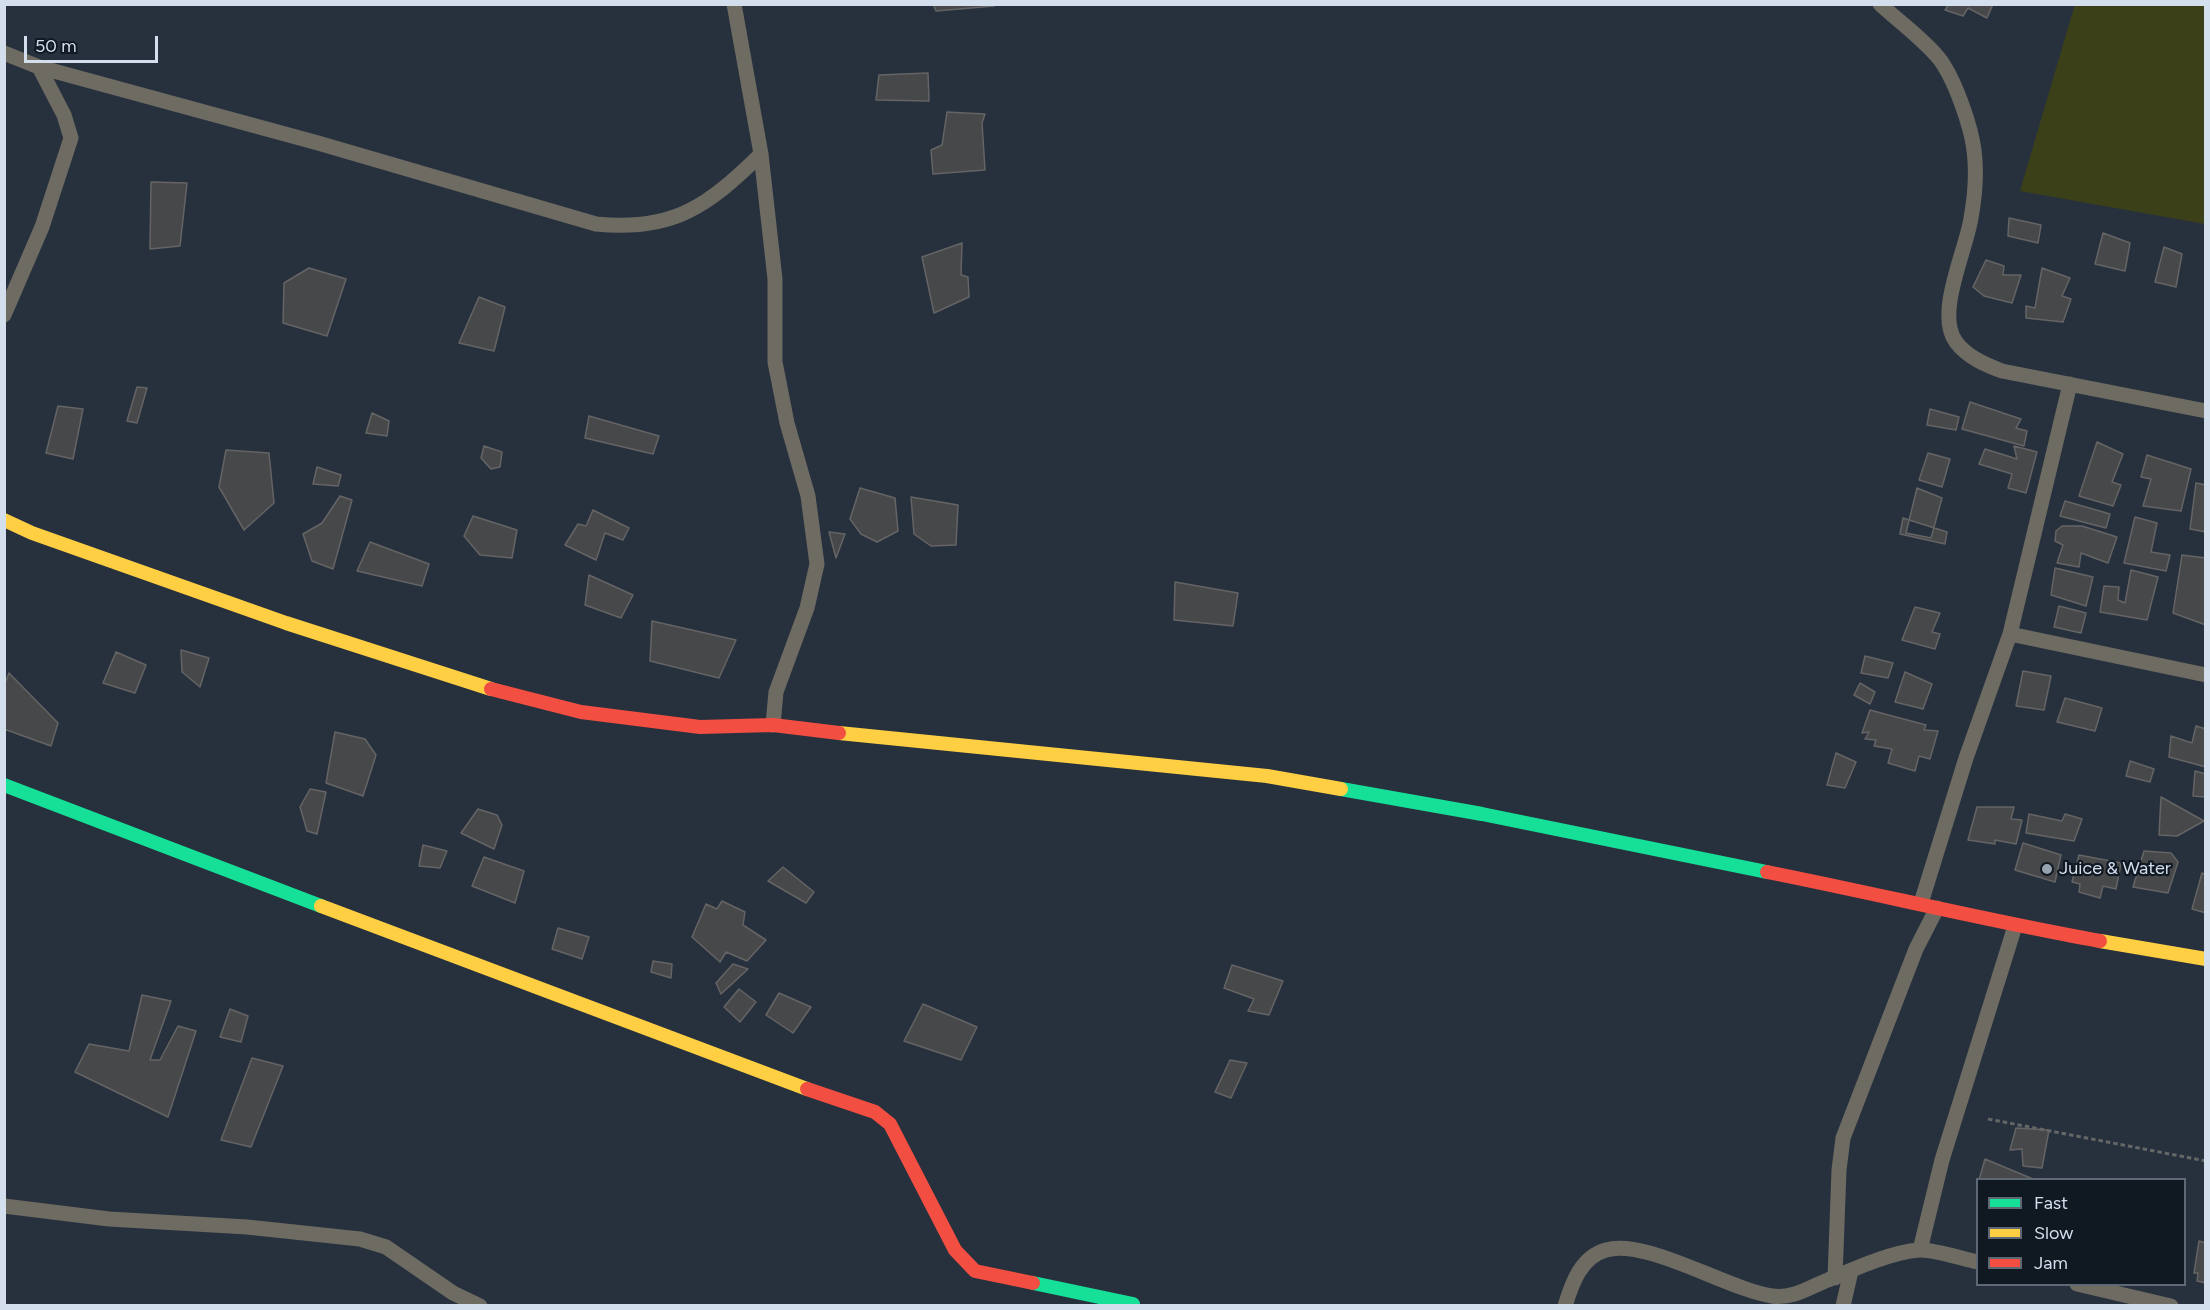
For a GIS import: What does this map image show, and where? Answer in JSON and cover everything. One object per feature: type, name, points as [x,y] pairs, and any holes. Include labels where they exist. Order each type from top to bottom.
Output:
[{"type":"street","points":[[734,4],[761,154],[775,279],[775,362],[787,423],[808,496],[817,564],[807,608],[776,693],[773,725]]},
{"type":"street","points":[[1880,4],[1942,62],[1954,87],[1974,148],[1975,183],[1971,220],[1948,307],[1948,324],[1956,342],[1978,361],[2002,371],[2205,411]]},
{"type":"street","points":[[4,53],[39,67],[318,143],[596,224],[619,226],[658,224],[702,204],[732,182],[761,154]]},
{"type":"street","points":[[4,315],[42,227],[71,138],[64,115],[39,67]]},
{"type":"street","points":[[1921,903],[1966,758],[2010,634],[2070,384]]},
{"type":"street","points":[[4,520],[33,534],[286,623],[455,679],[570,709],[700,727],[773,725],[895,740],[1068,754],[1267,776],[1482,814],[1921,903],[2016,926],[2205,959]]},
{"type":"street","points":[[2010,634],[2205,675]]},
{"type":"street","points":[[4,785],[768,1076],[875,1112],[890,1124],[955,1250],[964,1263],[975,1271],[1133,1304]]},
{"type":"street","points":[[1834,1278],[1839,1170],[1843,1138],[1908,967],[1937,908]]},
{"type":"street","points":[[1920,1250],[1942,1160],[2016,926]]},
{"type":"street","points":[[4,1206],[109,1219],[247,1227],[360,1239],[386,1247],[453,1293],[480,1305]]},
{"type":"street","points":[[1565,1305],[1573,1281],[1587,1260],[1606,1250],[1625,1248],[1652,1254],[1744,1289],[1774,1297],[1797,1295],[1851,1271],[1920,1250],[1976,1262]]},
{"type":"street","points":[[1843,1305],[1851,1271]]},
{"type":"street","points":[[2086,1286],[2171,1305]]},
{"type":"path","points":[[1988,1119],[2205,1161]]},
{"type":"green space","points":[[2075,4],[2205,5],[2205,224],[2020,191]]},
{"type":"building","points":[[933,4],[994,4],[994,6],[936,11]]},
{"type":"building","points":[[1949,4],[1993,4],[1987,18],[1968,8],[1963,16],[1945,10]]},
{"type":"building","points":[[928,73],[929,101],[876,100],[879,75]]},
{"type":"building","points":[[947,112],[985,114],[982,123],[985,170],[933,174],[931,150],[942,145]]},
{"type":"building","points":[[151,182],[187,183],[180,246],[150,249]]},
{"type":"building","points":[[2009,218],[2041,225],[2038,243],[2008,236]]},
{"type":"building","points":[[2103,233],[2130,243],[2125,271],[2095,264]]},
{"type":"building","points":[[962,243],[961,275],[968,277],[969,297],[934,313],[922,257]]},
{"type":"building","points":[[2164,247],[2182,254],[2176,287],[2155,282]]},
{"type":"building","points":[[1986,260],[2004,266],[2003,275],[2021,275],[2012,303],[1984,296],[1973,287]]},
{"type":"building","points":[[309,268],[346,279],[327,336],[283,323],[284,283]]},
{"type":"building","points":[[2042,268],[2070,278],[2062,296],[2071,299],[2063,322],[2026,318],[2026,306],[2035,308]]},
{"type":"building","points":[[479,297],[505,307],[494,351],[459,343]]},
{"type":"building","points":[[137,387],[147,388],[137,423],[127,421]]},
{"type":"building","points":[[1970,402],[2021,419],[2016,428],[2027,431],[2024,446],[1962,429]]},
{"type":"building","points":[[58,406],[83,409],[73,459],[46,453]]},
{"type":"building","points":[[1930,409],[1959,417],[1956,430],[1927,425]]},
{"type":"building","points":[[372,413],[389,421],[387,436],[366,433]]},
{"type":"building","points":[[589,416],[659,436],[653,454],[585,438]]},
{"type":"building","points":[[2097,442],[2123,454],[2112,482],[2121,485],[2113,506],[2079,496]]},
{"type":"building","points":[[484,446],[502,452],[500,467],[491,469],[481,458]]},
{"type":"building","points":[[2014,446],[2037,452],[2026,493],[2008,488],[2012,474],[1979,464],[1985,449],[2017,459]]},
{"type":"building","points":[[226,450],[269,453],[274,503],[244,530],[219,487]]},
{"type":"building","points":[[1928,453],[1950,459],[1942,487],[1919,480]]},
{"type":"building","points":[[2147,455],[2191,469],[2181,511],[2143,506],[2151,479],[2141,477]]},
{"type":"building","points":[[317,467],[341,475],[338,486],[313,484]]},
{"type":"building","points":[[2196,483],[2206,485],[2206,532],[2190,529]]},
{"type":"building","points":[[860,488],[895,498],[898,531],[877,542],[861,534],[850,519]]},
{"type":"building","points":[[1917,488],[1942,498],[1931,538],[1906,533]]},
{"type":"building","points":[[340,496],[352,500],[333,569],[312,561],[303,534],[322,523]]},
{"type":"building","points":[[911,497],[958,505],[956,545],[931,546],[914,534]]},
{"type":"building","points":[[2065,501],[2110,514],[2106,528],[2060,516]]},
{"type":"building","points":[[593,510],[629,528],[623,540],[605,533],[596,560],[565,545],[578,524],[586,526]]},
{"type":"building","points":[[473,516],[517,530],[512,558],[480,555],[464,536]]},
{"type":"building","points":[[2135,517],[2157,523],[2151,552],[2170,555],[2166,571],[2124,563]]},
{"type":"building","points":[[1903,518],[1947,532],[1945,544],[1900,534]]},
{"type":"building","points":[[2062,526],[2082,526],[2117,537],[2108,563],[2081,553],[2079,567],[2057,563],[2063,545],[2055,541],[2056,531]]},
{"type":"building","points":[[829,532],[845,534],[836,558]]},
{"type":"building","points":[[370,542],[429,564],[422,586],[357,571]]},
{"type":"building","points":[[2182,555],[2206,558],[2206,625],[2173,613]]},
{"type":"building","points":[[2055,568],[2093,577],[2086,606],[2051,595]]},
{"type":"building","points":[[2131,570],[2158,577],[2147,620],[2100,612],[2104,586],[2119,587],[2118,600],[2125,603]]},
{"type":"building","points":[[589,575],[633,595],[621,618],[585,605]]},
{"type":"building","points":[[1175,582],[1238,593],[1233,626],[1174,620]]},
{"type":"building","points":[[2059,606],[2086,613],[2081,633],[2054,627]]},
{"type":"building","points":[[1915,607],[1940,613],[1932,632],[1940,634],[1935,649],[1902,640]]},
{"type":"building","points":[[652,621],[736,640],[719,678],[650,661]]},
{"type":"building","points":[[181,650],[209,658],[200,687],[182,672]]},
{"type":"building","points":[[116,652],[146,665],[135,693],[103,683]]},
{"type":"building","points":[[1865,656],[1893,663],[1888,678],[1861,673]]},
{"type":"building","points":[[2023,671],[2051,676],[2044,710],[2016,706]]},
{"type":"building","points":[[1905,672],[1932,684],[1923,709],[1895,702]]},
{"type":"building","points":[[9,673],[58,723],[51,746],[4,729],[4,686]]},
{"type":"building","points":[[1860,683],[1875,692],[1870,704],[1854,695]]},
{"type":"building","points":[[2065,698],[2102,708],[2095,731],[2057,722]]},
{"type":"building","points":[[1870,710],[1926,725],[1924,730],[1938,731],[1930,759],[1919,756],[1915,771],[1888,763],[1892,749],[1874,746],[1876,740],[1865,739],[1869,732],[1862,733]]},
{"type":"building","points":[[2196,726],[2206,729],[2206,767],[2169,757],[2171,736],[2192,743]]},
{"type":"building","points":[[335,732],[365,739],[376,755],[363,796],[326,783]]},
{"type":"building","points":[[1836,753],[1856,762],[1845,788],[1827,785]]},
{"type":"building","points":[[2130,761],[2154,769],[2150,782],[2126,776]]},
{"type":"building","points":[[2195,771],[2206,774],[2206,797],[2193,796]]},
{"type":"building","points":[[310,789],[326,792],[317,834],[307,831],[300,807]]},
{"type":"building","points":[[2161,797],[2204,821],[2177,836],[2159,835]]},
{"type":"building","points":[[1977,807],[2014,807],[2011,819],[2022,820],[2016,844],[1995,840],[1995,844],[1968,840]]},
{"type":"building","points":[[478,809],[497,815],[502,825],[494,849],[461,833]]},
{"type":"building","points":[[2029,814],[2062,821],[2065,814],[2082,819],[2074,841],[2026,833]]},
{"type":"building","points":[[2023,843],[2061,855],[2055,882],[2015,870]]},
{"type":"building","points":[[423,845],[447,851],[440,868],[419,866]]},
{"type":"building","points":[[2144,851],[2171,853],[2178,862],[2168,893],[2133,887]]},
{"type":"building","points":[[2079,855],[2121,863],[2116,889],[2103,886],[2100,898],[2079,892],[2080,884],[2072,882]]},
{"type":"building","points":[[484,857],[524,871],[515,903],[472,886]]},
{"type":"building","points":[[783,867],[814,892],[806,903],[768,881]]},
{"type":"building","points":[[2202,873],[2206,875],[2206,913],[2192,909]]},
{"type":"building","points":[[722,901],[745,912],[743,925],[766,940],[747,961],[726,952],[720,962],[692,937],[706,904],[717,909]]},
{"type":"building","points":[[558,928],[589,937],[582,959],[552,949]]},
{"type":"building","points":[[653,961],[672,964],[671,978],[651,972]]},
{"type":"building","points":[[733,964],[748,969],[721,994],[716,983]]},
{"type":"building","points":[[1232,965],[1283,981],[1269,1015],[1248,1011],[1254,999],[1224,988]]},
{"type":"building","points":[[739,989],[756,1002],[740,1022],[724,1007]]},
{"type":"building","points":[[779,993],[811,1007],[793,1033],[766,1015]]},
{"type":"building","points":[[142,995],[171,1001],[150,1060],[160,1060],[178,1026],[196,1031],[168,1117],[75,1072],[89,1044],[129,1051]]},
{"type":"building","points":[[923,1004],[977,1027],[961,1060],[904,1041]]},
{"type":"building","points":[[230,1009],[248,1016],[241,1042],[220,1037]]},
{"type":"building","points":[[252,1058],[283,1066],[251,1147],[221,1140]]},
{"type":"building","points":[[1230,1060],[1247,1063],[1231,1098],[1215,1092]]},
{"type":"building","points":[[2016,1128],[2049,1130],[2042,1168],[2023,1166],[2022,1149],[2010,1150]]},
{"type":"building","points":[[1985,1159],[2031,1178],[1980,1178]]},
{"type":"building","points":[[2199,1241],[2206,1243],[2206,1283],[2197,1281],[2198,1273],[2194,1273]]},
{"type":"traffic: fast","points":[[4,785],[321,906]]},
{"type":"traffic: fast","points":[[1341,789],[1482,814],[1767,872]]},
{"type":"traffic: fast","points":[[1033,1283],[1133,1304]]},
{"type":"traffic: slow","points":[[4,520],[32,533],[286,623],[491,689]]},
{"type":"traffic: slow","points":[[839,733],[1267,776],[1341,789]]},
{"type":"traffic: slow","points":[[321,906],[807,1089]]},
{"type":"traffic: slow","points":[[2100,941],[2206,959]]},
{"type":"traffic: jam","points":[[491,689],[581,712],[700,727],[773,725],[839,733]]},
{"type":"traffic: jam","points":[[1767,872],[2100,941]]},
{"type":"traffic: jam","points":[[807,1089],[875,1112],[890,1124],[955,1250],[975,1271],[1033,1283]]},
{"type":"place","name":"Juice & Water","points":[[2047,869]]}]
